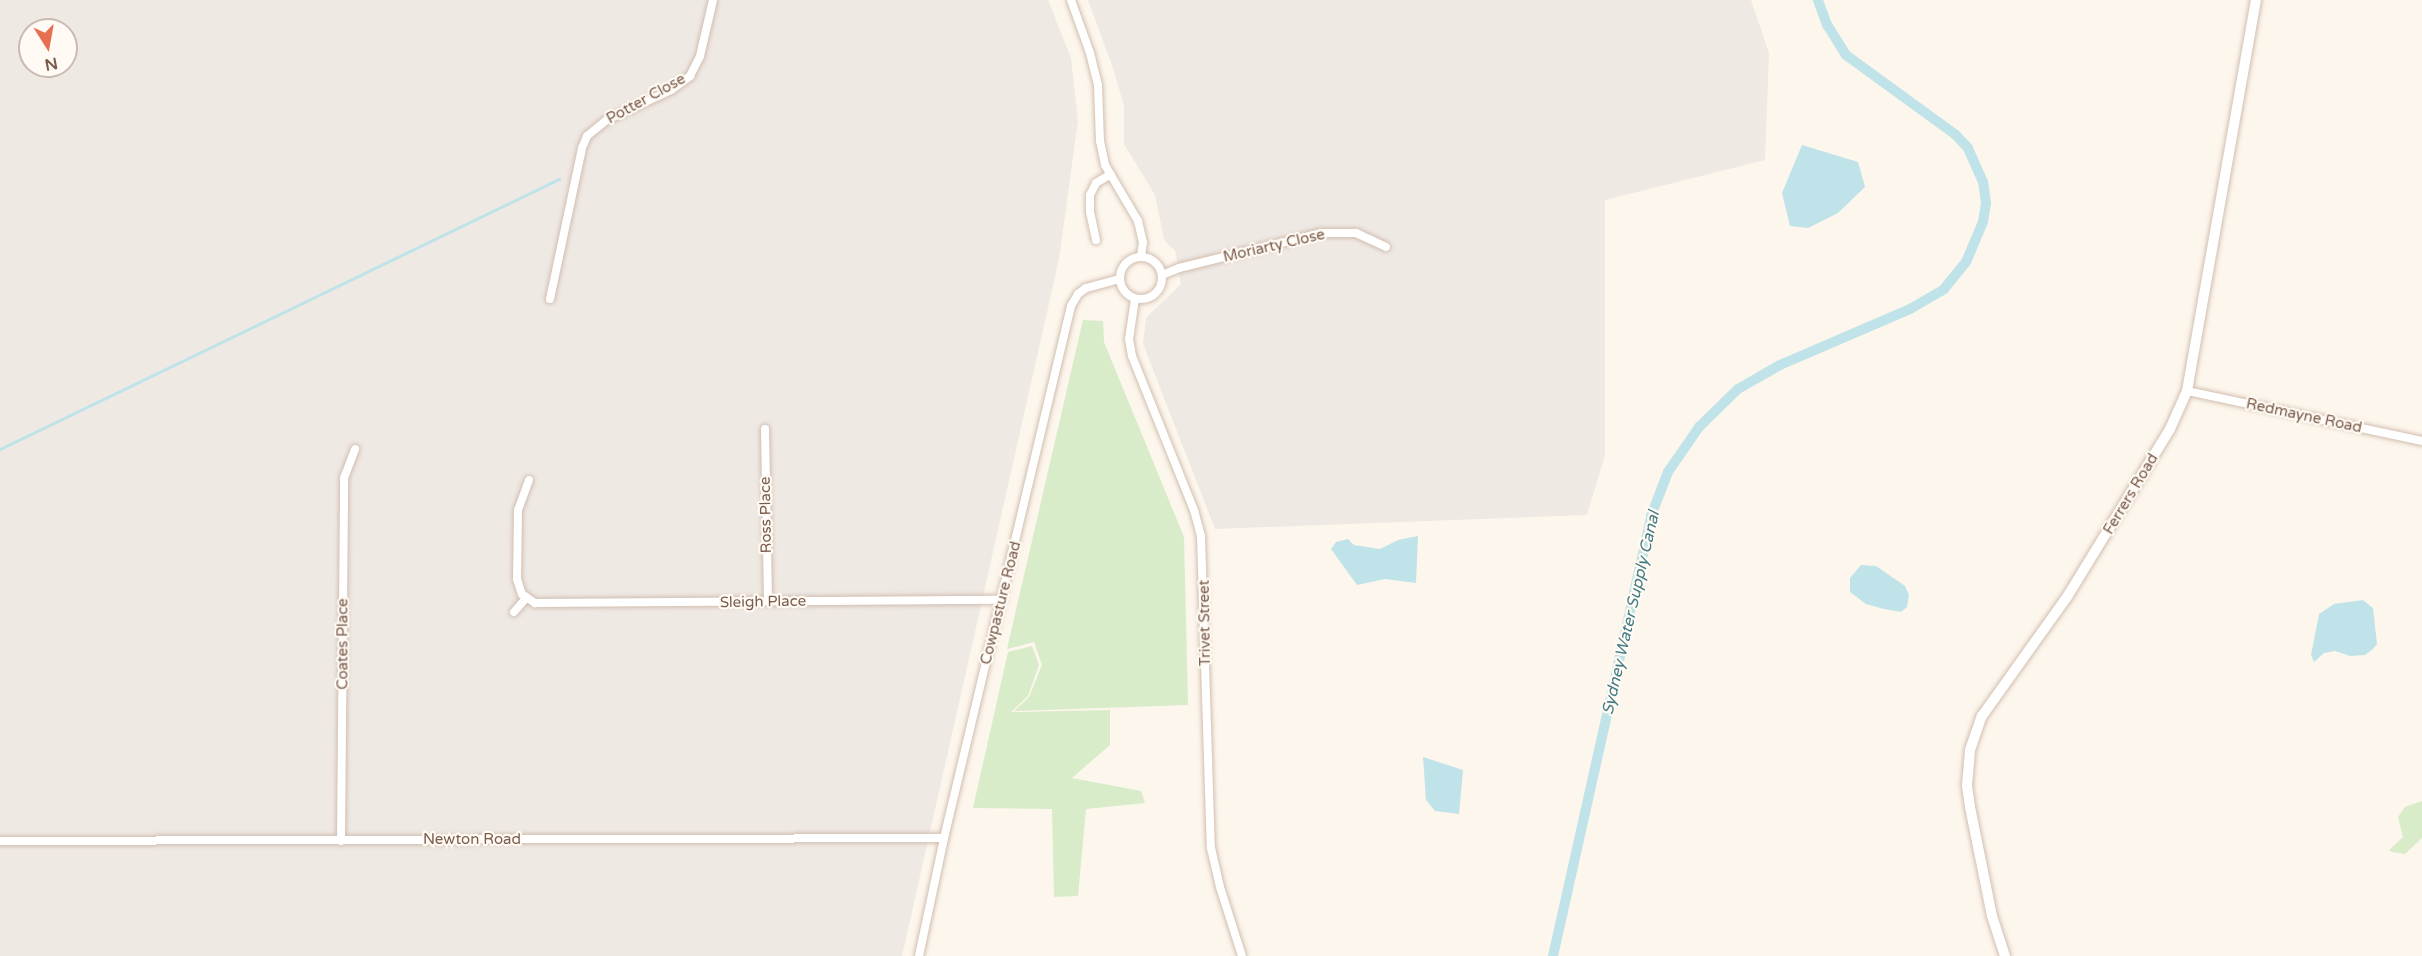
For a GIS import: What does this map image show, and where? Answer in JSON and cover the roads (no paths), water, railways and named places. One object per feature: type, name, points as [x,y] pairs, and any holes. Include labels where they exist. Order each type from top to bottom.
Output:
[{"type":"street","name":"Potter Close","points":[[550,299],[582,148],[587,136],[607,120],[670,90],[690,76],[700,56],[712,0]]},
{"type":"street","points":[[1071,0],[1090,52],[1098,84],[1100,141],[1105,165],[1138,221],[1143,242],[1142,257]]},
{"type":"street","name":"Ferrers Road","points":[[2005,956],[1992,916],[1970,807],[1967,768],[1975,732],[1990,703],[2067,597],[2164,438],[2187,392],[2256,0]]},
{"type":"street","points":[[1096,240],[1090,212],[1090,195],[1096,183],[1111,174]]},
{"type":"street","name":"Moriarty Close","points":[[1162,275],[1179,268],[1321,233],[1356,233],[1386,247]]},
{"type":"street","points":[[1142,257],[1155,262],[1162,275],[1162,282],[1154,295],[1135,299],[1124,292],[1119,279],[1123,266],[1128,261],[1142,257]]},
{"type":"street","name":"Cowpasture Road","points":[[919,956],[944,838],[1071,306],[1078,294],[1086,288],[1119,279]]},
{"type":"street","name":"Trivet Street","points":[[1135,299],[1129,339],[1132,356],[1194,510],[1201,536],[1211,848],[1220,887],[1242,956]]},
{"type":"street","name":"Redmayne Road","points":[[2187,392],[2422,441]]},
{"type":"street","name":"Ross Place","points":[[765,429],[768,601]]},
{"type":"street","name":"Coates Place","points":[[341,841],[344,478],[355,449]]},
{"type":"street","points":[[514,612],[526,598],[517,579],[517,521],[519,505],[529,480]]},
{"type":"street","name":"Sleigh Place","points":[[526,598],[547,605],[1001,600]]},
{"type":"street","name":"Newton Road","points":[[0,841],[944,838]]},
{"type":"water","points":[[1802,145],[1858,162],[1865,187],[1838,213],[1808,228],[1790,226],[1782,193]]},
{"type":"water","points":[[1418,536],[1416,583],[1385,579],[1357,585],[1331,549],[1336,542],[1348,539],[1354,545],[1380,549],[1398,540]]},
{"type":"water","points":[[1861,565],[1876,566],[1905,586],[1909,595],[1907,607],[1901,612],[1884,609],[1866,604],[1850,592],[1850,578]]},
{"type":"water","points":[[2363,600],[2373,608],[2377,644],[2365,655],[2350,656],[2335,651],[2324,653],[2314,662],[2311,655],[2319,614],[2334,604]]},
{"type":"water","points":[[1423,757],[1463,770],[1459,814],[1435,811],[1426,800]]},
{"type":"waterway","name":"Sydney Water Supply Canal","points":[[1553,956],[1651,516],[1668,472],[1699,427],[1738,389],[1780,365],[1910,309],[1944,289],[1966,262],[1983,222],[1986,203],[1983,182],[1968,148],[1956,135],[1846,55],[1827,25],[1818,0]]},
{"type":"waterway","points":[[0,449],[559,179]]}]
